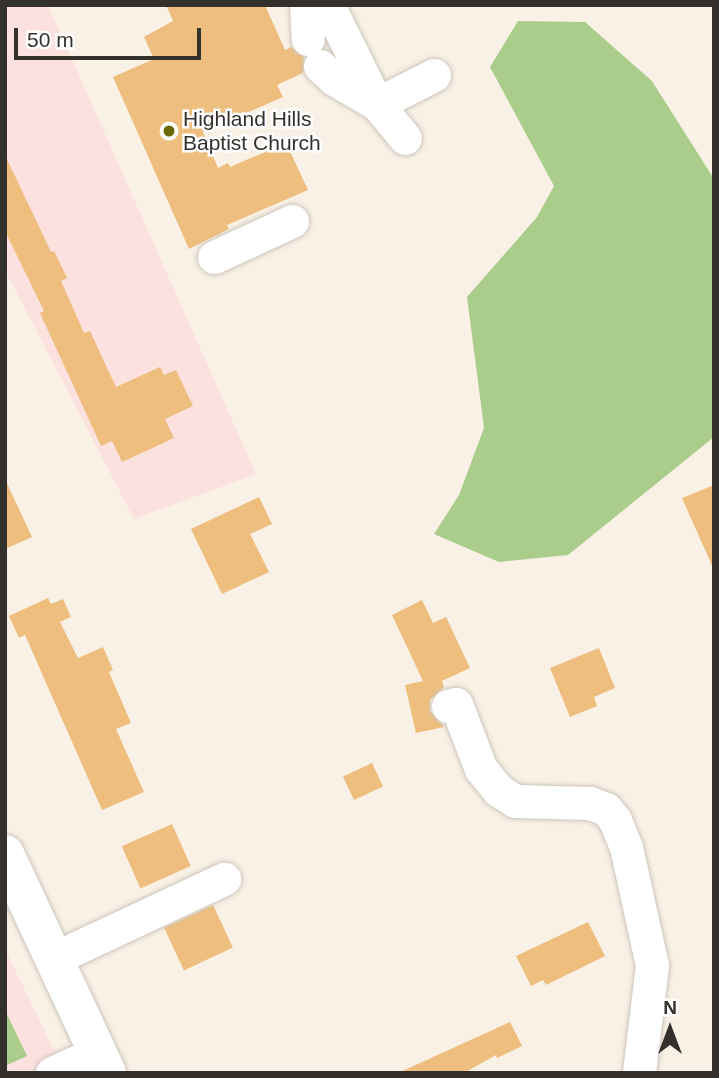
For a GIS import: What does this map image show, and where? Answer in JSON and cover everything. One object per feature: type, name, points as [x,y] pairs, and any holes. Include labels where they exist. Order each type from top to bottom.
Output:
[{"type":"main road","points":[[5,854],[102,1063]]},
{"type":"lane","points":[[306,5],[314,53],[334,79],[377,104]]},
{"type":"lane","points":[[328,5],[377,104],[405,138]]},
{"type":"lane","points":[[377,104],[434,75]]},
{"type":"lane","points":[[214,257],[292,221]]},
{"type":"lane","points":[[449,706],[456,704],[481,769],[498,790],[515,801],[590,803],[606,809],[615,820],[626,847],[652,965],[639,1073]]},
{"type":"lane","points":[[55,958],[224,879]]},
{"type":"lane","points":[[52,1073],[102,1063]]},
{"type":"shaded area","points":[[5,5],[48,5],[256,474],[134,519],[5,270]]},
{"type":"shaded area","points":[[5,949],[65,1073],[5,1073]]},
{"type":"green space","points":[[518,21],[585,22],[652,81],[714,179],[714,437],[568,555],[499,562],[434,534],[459,495],[484,428],[467,297],[537,217],[554,186],[490,67]]},
{"type":"green space","points":[[5,1010],[27,1056],[5,1066]]},
{"type":"building","name":"Highland Hills Baptist Church","points":[[166,5],[265,5],[285,50],[291,47],[304,57],[303,73],[277,85],[283,97],[203,132],[218,168],[228,163],[230,167],[286,143],[308,190],[227,225],[229,229],[189,249],[113,77],[154,59],[144,37],[173,21]]},
{"type":"building","points":[[5,155],[51,252],[54,251],[67,278],[61,281],[84,333],[90,331],[116,387],[160,367],[164,375],[176,370],[193,406],[165,419],[174,438],[122,462],[112,441],[101,446],[40,313],[44,311],[5,231]]},
{"type":"building","points":[[5,479],[32,537],[5,549]]},
{"type":"building","points":[[714,485],[714,570],[682,498]]},
{"type":"building","points":[[259,497],[272,524],[250,534],[269,572],[222,594],[191,529]]},
{"type":"building","points":[[48,598],[51,604],[63,599],[71,617],[60,622],[78,658],[103,647],[113,670],[109,672],[131,723],[116,729],[144,792],[102,810],[25,635],[19,638],[9,616]]},
{"type":"building","points":[[422,600],[433,623],[446,617],[470,668],[442,681],[444,687],[430,700],[430,711],[444,727],[416,733],[405,685],[423,681],[392,615]]},
{"type":"building","points":[[599,648],[615,688],[594,697],[597,706],[570,717],[550,668]]},
{"type":"building","points":[[372,763],[383,787],[354,800],[343,777]]},
{"type":"building","points":[[172,824],[191,866],[140,888],[122,846]]},
{"type":"building","points":[[213,905],[233,948],[184,970],[164,928]]},
{"type":"building","points":[[588,922],[605,956],[546,985],[543,980],[531,986],[516,956]]},
{"type":"building","points":[[510,1022],[522,1046],[497,1058],[496,1055],[464,1073],[398,1073]]},
{"type":"place","name":"Highland Hills Baptist Church","points":[[169,131]]}]
